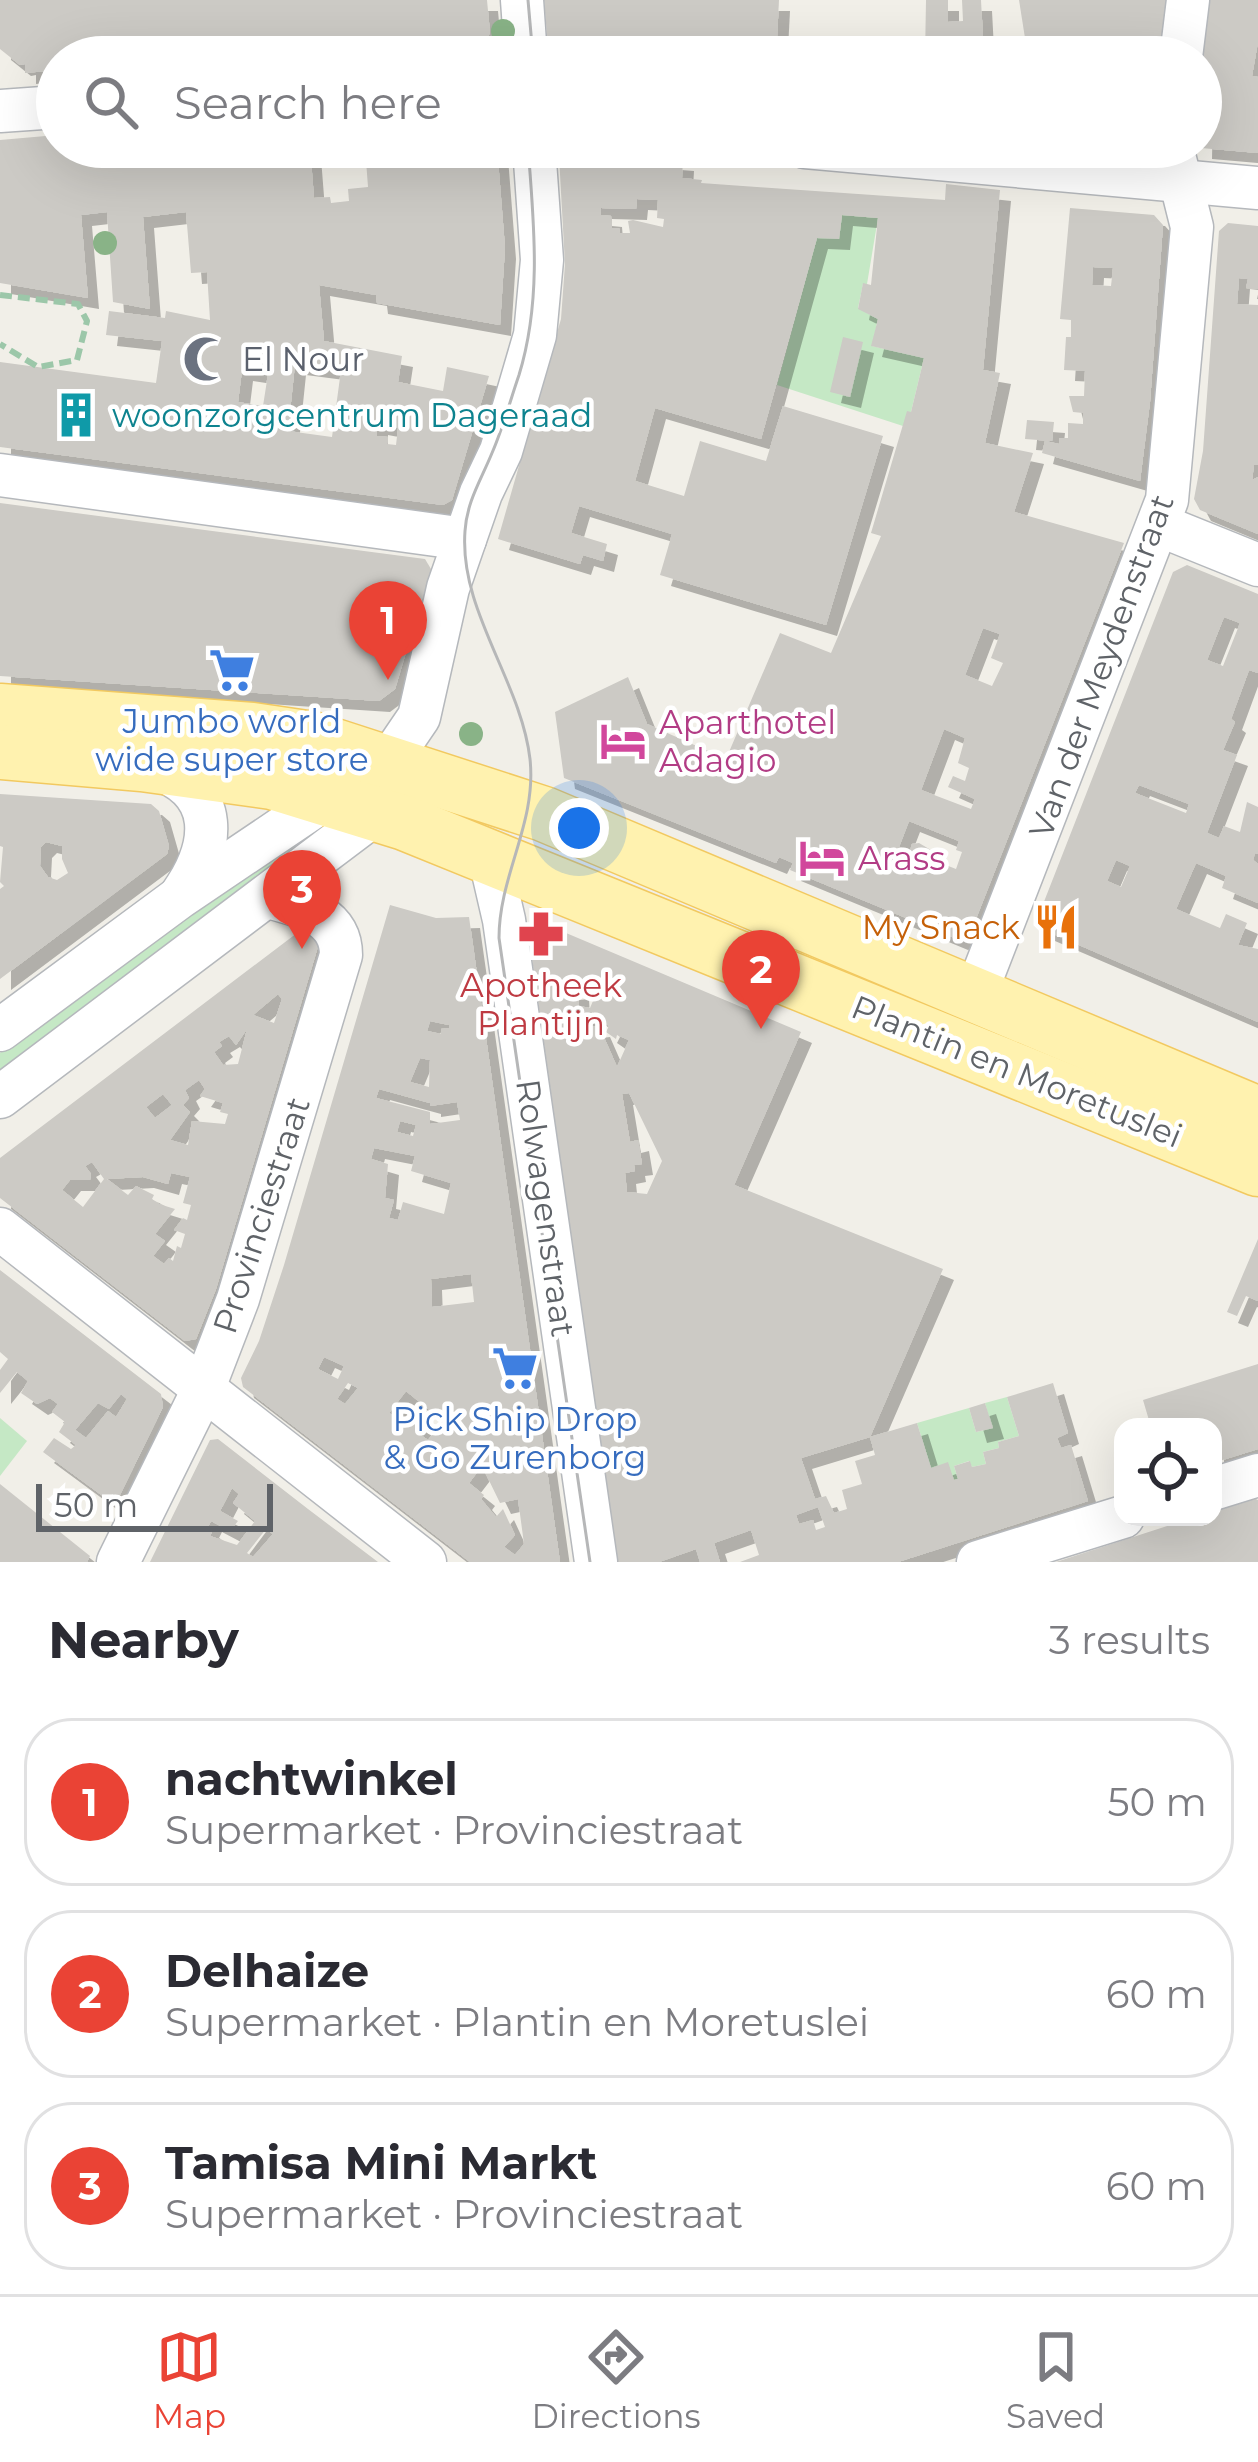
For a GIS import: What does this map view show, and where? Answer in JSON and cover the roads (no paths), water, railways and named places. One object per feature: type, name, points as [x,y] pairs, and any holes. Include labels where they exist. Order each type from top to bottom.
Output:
[{"type":"main road","name":"Plantin en Moretuslei","points":[[0,711],[314,739],[381,789],[490,855],[1256,1161]]},
{"type":"main road","name":"Plantin en Moretuslei","points":[[0,752],[142,764],[272,782],[323,797],[381,789],[531,809],[1258,1114]]},
{"type":"street","points":[[522,0],[525,36]]},
{"type":"street","points":[[1184,36],[1188,0]]},
{"type":"street","points":[[0,111],[36,108]]},
{"type":"street","points":[[0,1097],[268,897],[381,789],[419,717],[448,588],[501,451],[535,335],[542,260],[535,168]]},
{"type":"street","name":"Van der Meydenstraat","points":[[974,998],[1167,500],[1192,227],[1179,168]]},
{"type":"street","points":[[1191,168],[1258,188]]},
{"type":"street","points":[[0,475],[465,539]]},
{"type":"street","points":[[1160,525],[1258,565]]},
{"type":"street","points":[[142,764],[168,773],[202,805],[207,848],[180,897]]},
{"type":"street","points":[[0,1030],[323,797]]},
{"type":"street","name":"Rolwagenstraat","points":[[490,855],[504,920],[596,1562]]},
{"type":"street","name":"Provinciestraat","points":[[118,1562],[203,1390],[238,1299],[341,955],[341,940],[327,919],[268,897]]},
{"type":"street","points":[[0,1229],[425,1562]]},
{"type":"street","points":[[1222,1486],[1258,1475]]},
{"type":"street","points":[[978,1562],[1114,1520]]},
{"type":"tram line","points":[[528,0],[531,36]]},
{"type":"tram line","points":[[529,168],[531,319],[519,375],[469,510],[466,561],[471,589],[515,702],[530,759],[528,805],[505,892],[499,938],[590,1562]]},
{"type":"place","name":"El Nour","points":[[206,359]]},
{"type":"place","name":"woonzorgcentrum Dageraad","points":[[76,415]]},
{"type":"place","name":"Jumbo world wide super store","points":[[232,670]]},
{"type":"place","name":"nachtwinkel","points":[[388,680]]},
{"type":"place","name":"Aparthotel Adagio","points":[[623,741]]},
{"type":"place","name":"Arass","points":[[822,858]]},
{"type":"place","name":"My Snack","points":[[1056,927]]},
{"type":"place","name":"Apotheek Plantijn","points":[[541,934]]},
{"type":"place","name":"Tamisa Mini Markt","points":[[302,949]]},
{"type":"place","name":"Delhaize","points":[[761,1029]]},
{"type":"place","name":"Pick Ship Drop & Go Zurenborg","points":[[515,1368]]}]
